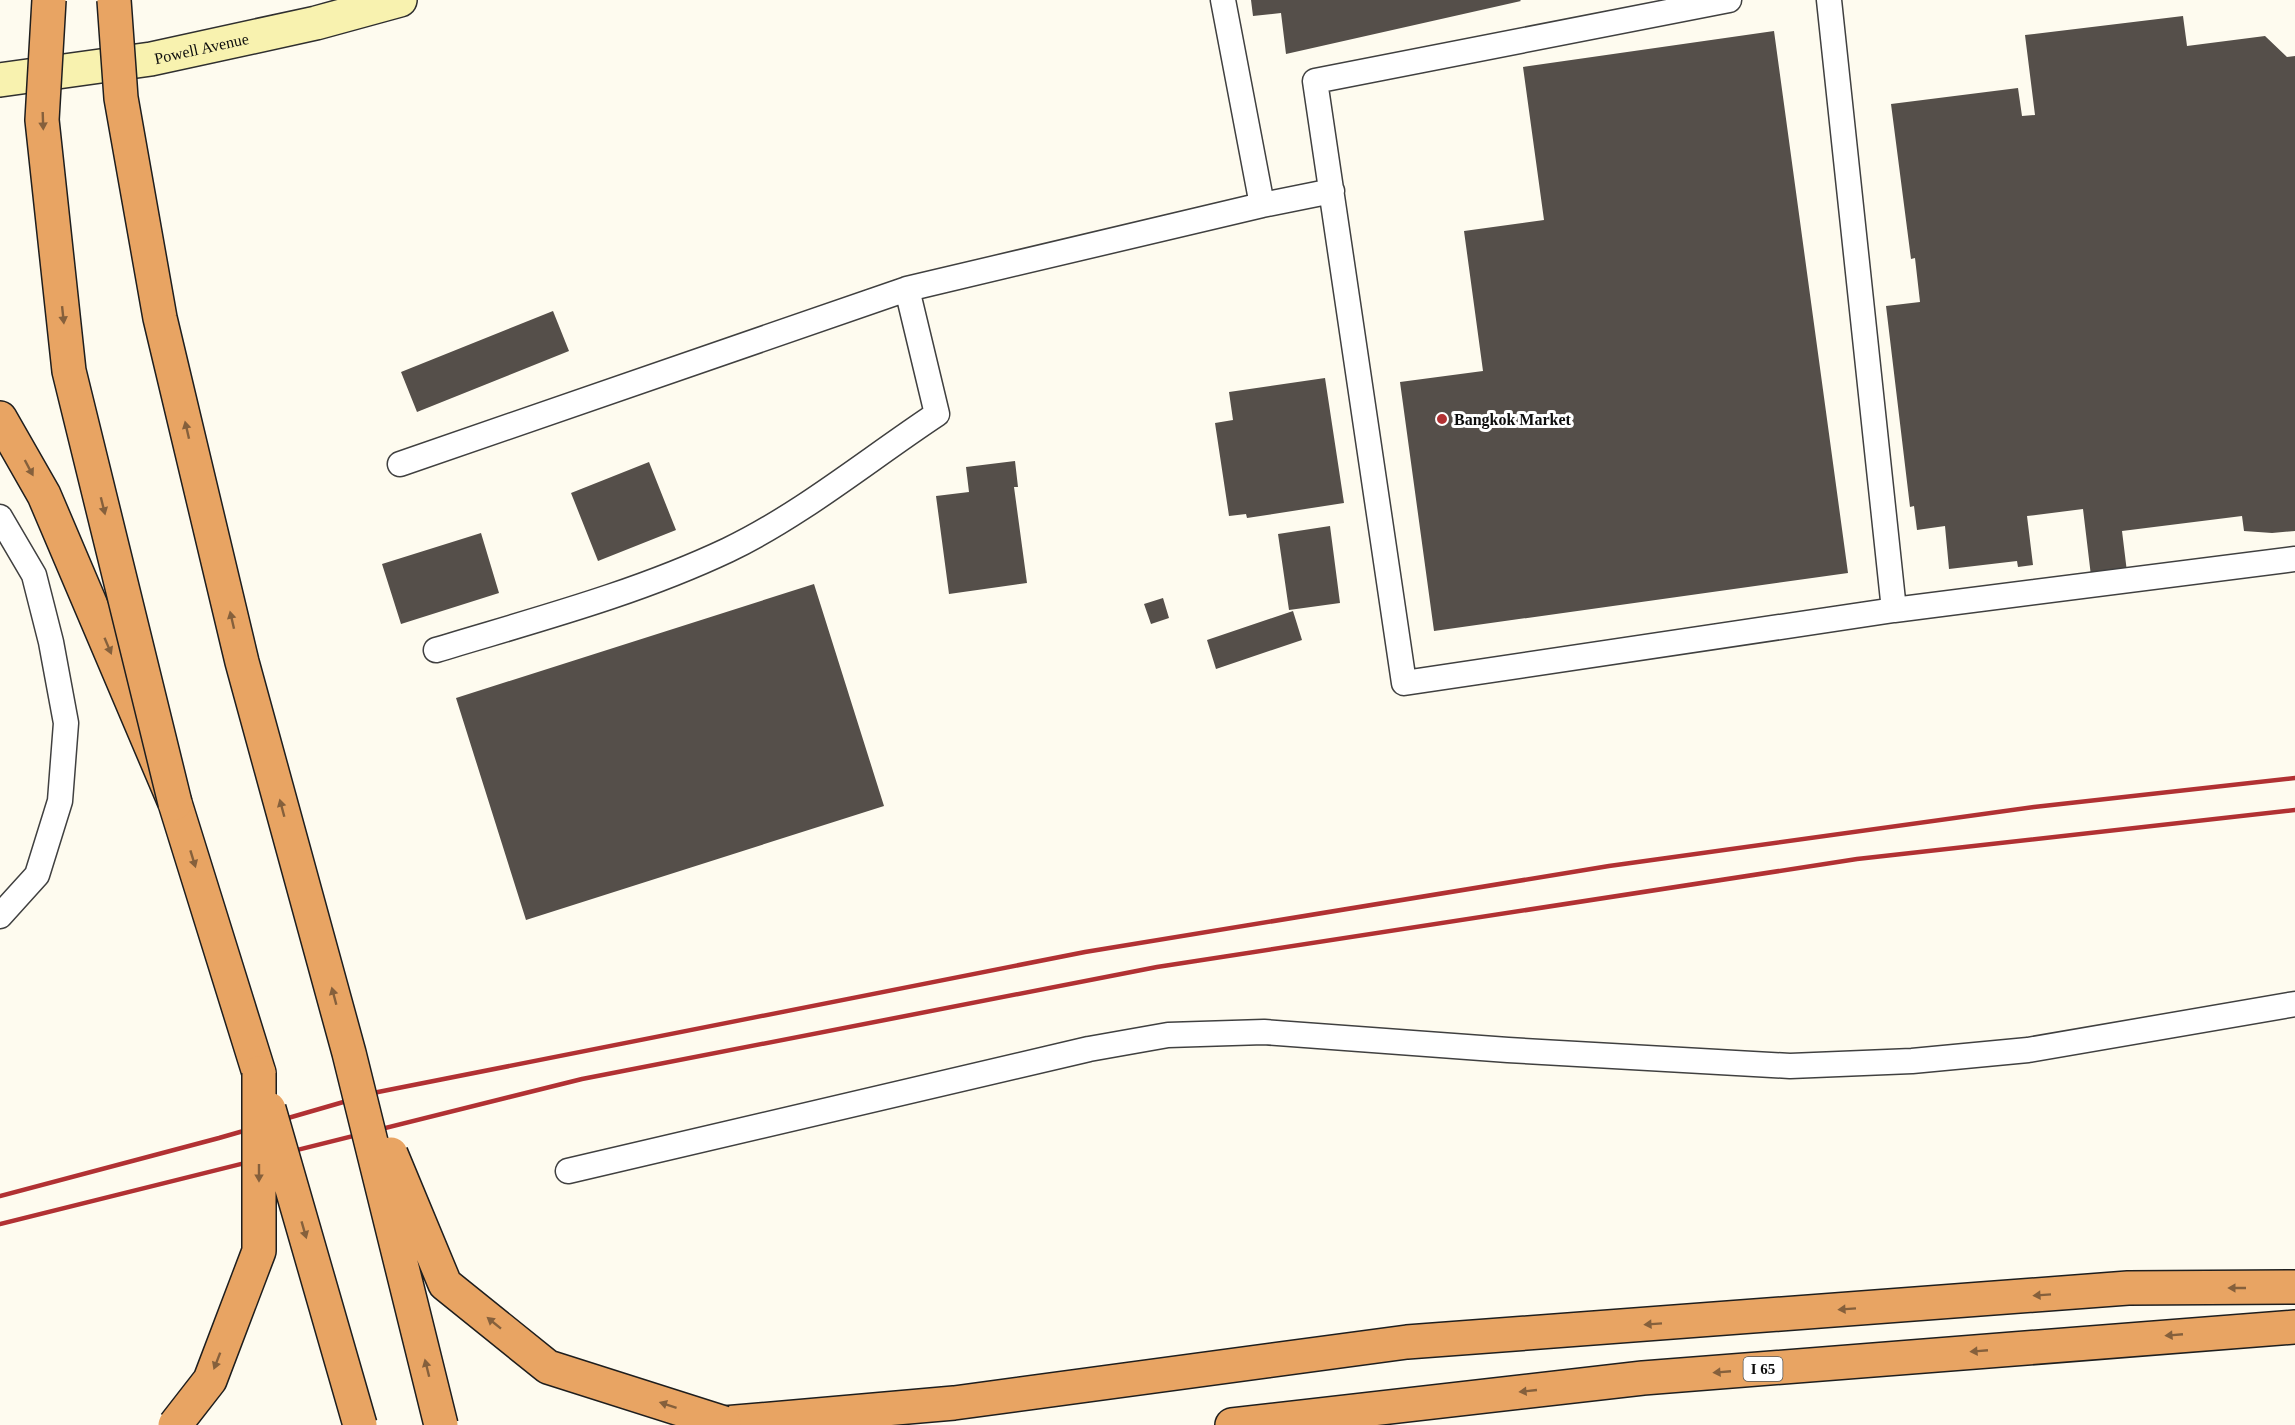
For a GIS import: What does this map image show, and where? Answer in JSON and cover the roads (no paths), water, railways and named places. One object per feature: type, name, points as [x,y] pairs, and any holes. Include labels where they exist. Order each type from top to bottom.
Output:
[{"type":"highway","points":[[49,0],[42,120],[69,370],[176,803],[259,1073],[360,1425]]},
{"type":"highway","points":[[114,0],[122,98],[160,318],[242,662],[349,1053],[441,1425]]},
{"type":"highway","points":[[0,417],[44,495],[176,803]]},
{"type":"highway","points":[[349,1053],[445,1284],[548,1367],[724,1423],[954,1403],[1407,1342],[2128,1288],[2295,1287]]},
{"type":"highway","points":[[175,1425],[210,1380],[259,1251],[259,1073]]},
{"type":"highway","name":"I 65","points":[[1232,1425],[1643,1378],[2295,1327]]},
{"type":"main road","points":[[316,23],[363,0]]},
{"type":"main road","name":"Powell Avenue","points":[[0,80],[151,59],[316,23],[400,0]]},
{"type":"lane","points":[[1223,0],[1262,205]]},
{"type":"lane","points":[[1729,0],[1315,81],[1404,683],[1894,610],[2295,559]]},
{"type":"lane","points":[[1828,0],[1894,610]]},
{"type":"lane","points":[[400,464],[907,289],[1262,205],[1332,191]]},
{"type":"lane","points":[[436,650],[623,594],[729,549],[825,493],[937,414],[907,289]]},
{"type":"lane","points":[[0,517],[34,575],[51,642],[66,723],[60,801],[37,875],[0,916]]},
{"type":"lane","points":[[568,1171],[1089,1049],[1168,1035],[1264,1032],[1332,1035],[1508,1050],[1790,1066],[1912,1061],[2028,1050],[2295,1004]]},
{"type":"railway","points":[[0,1196],[219,1138],[378,1092],[1085,952],[1609,866],[2034,807],[2295,778]]},
{"type":"railway","points":[[0,1224],[582,1079],[1157,967],[1857,859],[2295,810]]},
{"type":"place","name":"Bangkok Market","points":[[1442,419]]}]
